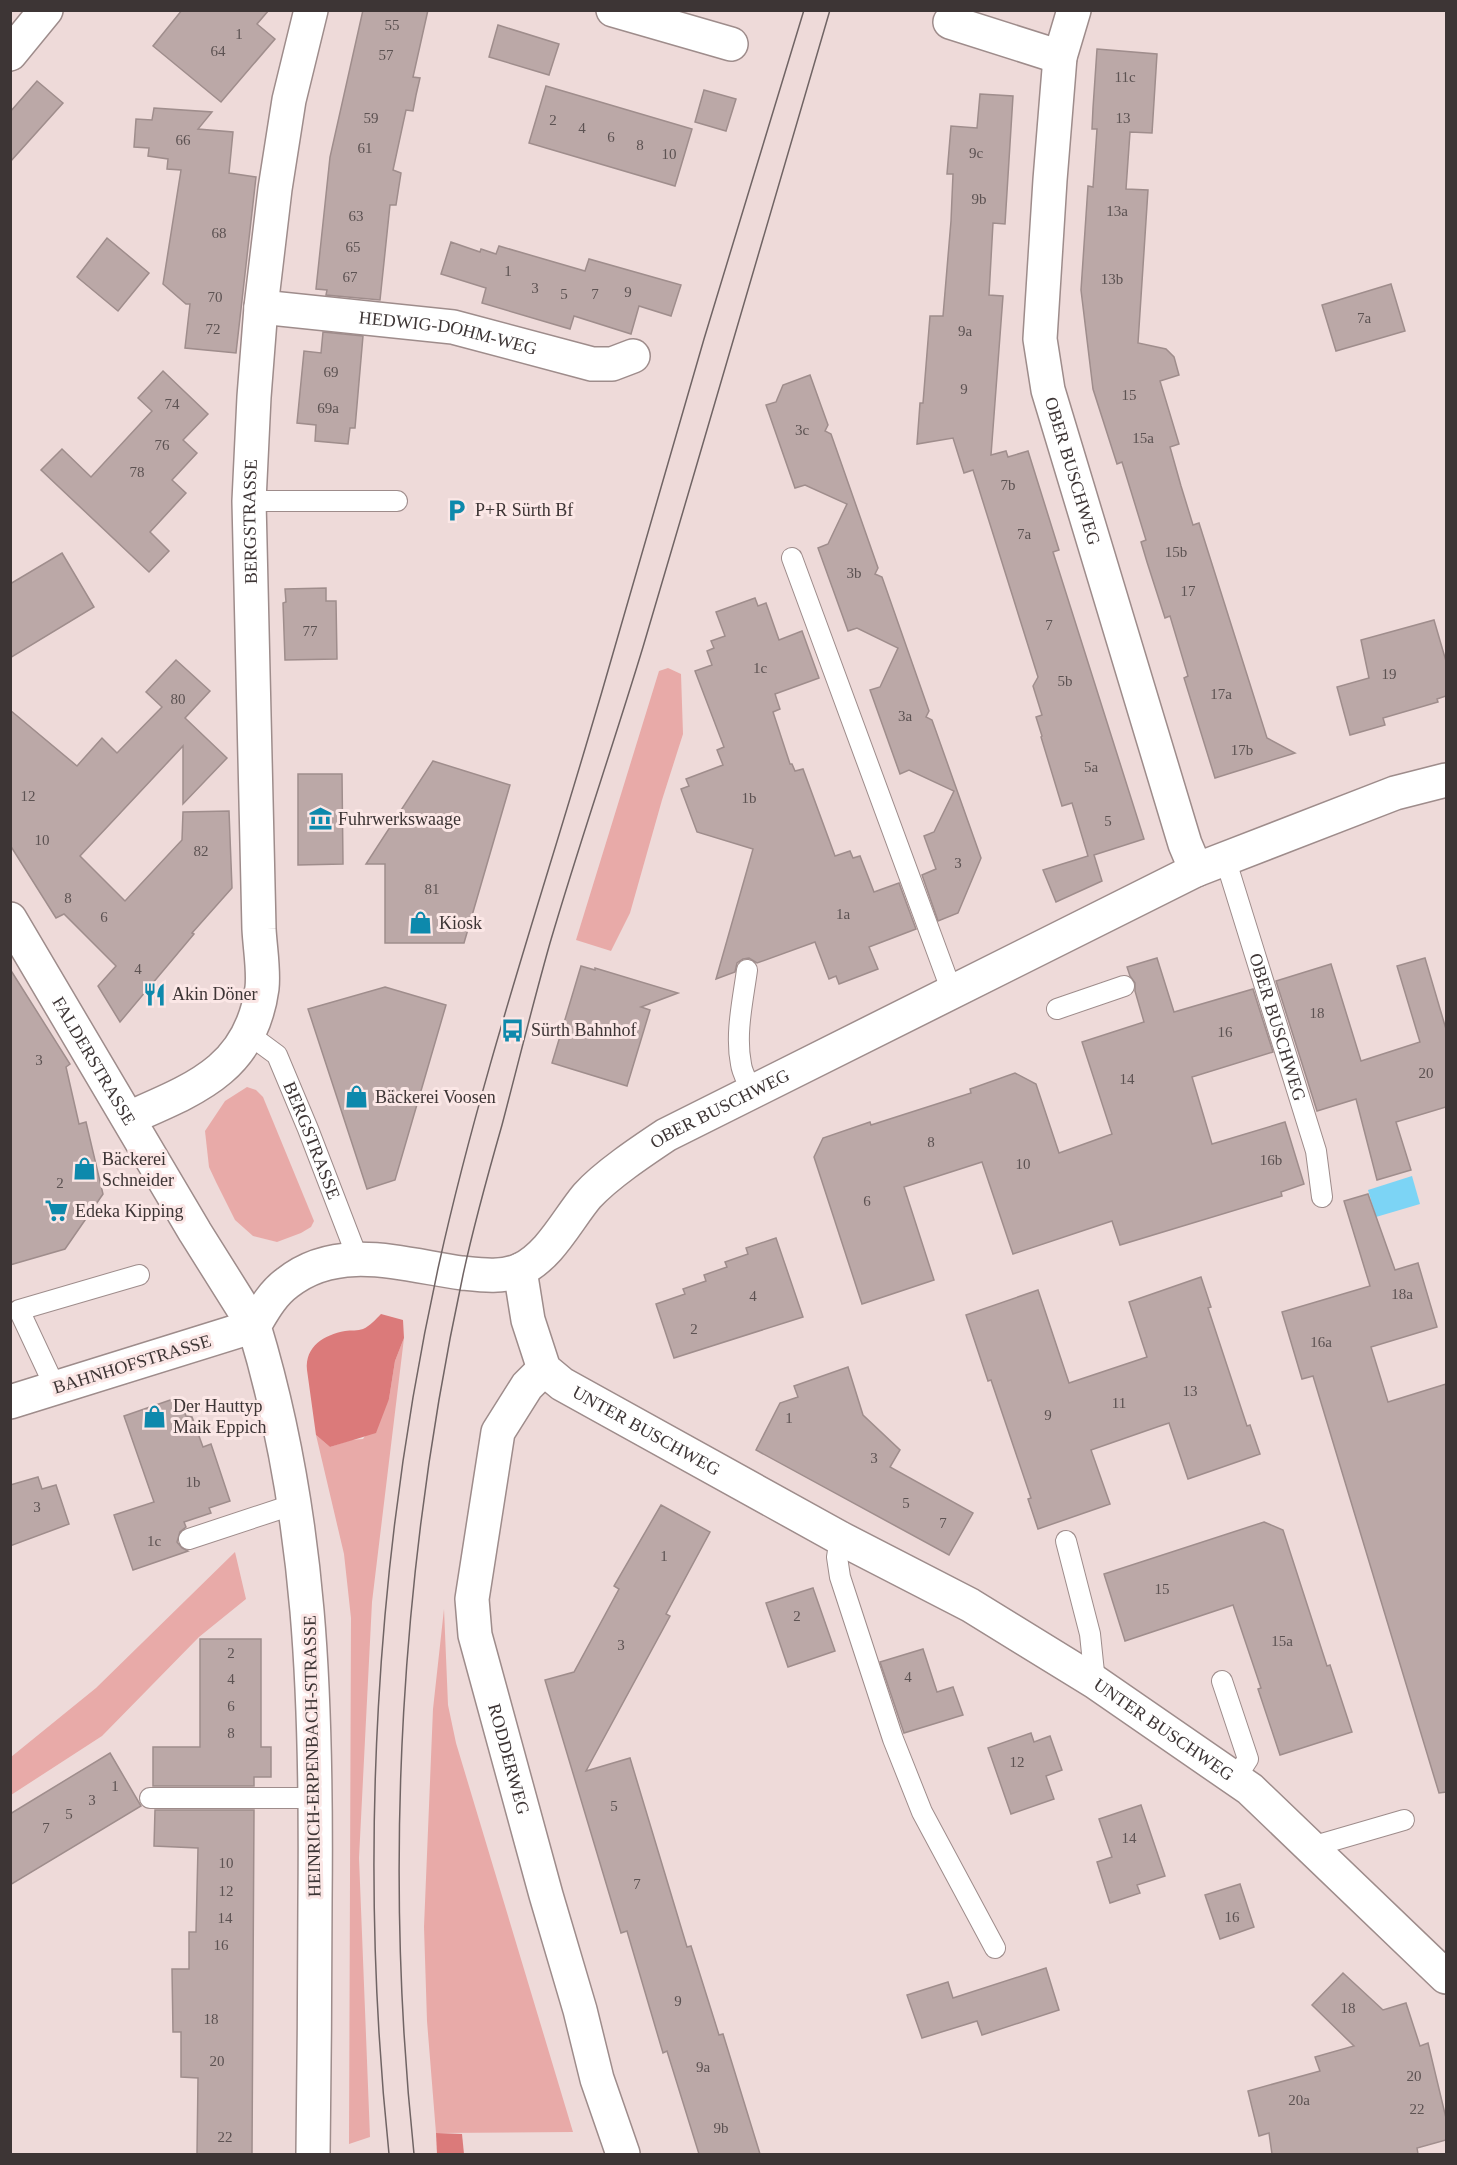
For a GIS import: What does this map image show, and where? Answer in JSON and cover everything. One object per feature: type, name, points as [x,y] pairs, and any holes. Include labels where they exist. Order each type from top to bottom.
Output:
[{"type":"street","points":[[10,54],[46,10]]},
{"type":"street","name":"BERGSTRASSE","points":[[129,1118],[206,1081],[236,1055],[250,1035],[262,987],[258,920],[249,501],[254,397],[261,307],[275,189],[289,100],[311,10]]},
{"type":"street","points":[[613,10],[731,44]]},
{"type":"street","name":"OBER BUSCHWEG","points":[[1074,10],[1060,57],[1041,339],[1048,390],[1185,844],[1210,864]]},
{"type":"street","points":[[950,22],[1060,57]]},
{"type":"street","name":"HEDWIG-DOHM-WEG","points":[[261,307],[453,327],[592,364],[612,364],[633,356]]},
{"type":"street","name":"OBER BUSCHWEG","points":[[520,1270],[540,1256],[589,1194],[634,1157],[666,1135],[752,1090],[1210,864],[1395,793],[1446,780]]},
{"type":"street","name":"FALDERSTRASSE","points":[[10,919],[195,1232],[254,1326]]},
{"type":"street","points":[[254,1326],[269,1302],[280,1290],[306,1270],[330,1261],[383,1260],[481,1275],[520,1270],[528,1320],[544,1369]]},
{"type":"street","name":"BAHNHOFSTRASSE","points":[[10,1402],[254,1326]]},
{"type":"street","name":"HEINRICH-ERPENBACH-STRASSE","points":[[254,1326],[274,1399],[295,1504],[303,1557],[312,1662],[316,1798],[313,2154]]},
{"type":"street","name":"UNTER BUSCHWEG","points":[[544,1369],[562,1384],[840,1538],[970,1605],[1095,1682],[1250,1789],[1446,1977]]},
{"type":"street","name":"RODDERWEG","points":[[544,1369],[527,1386],[498,1431],[472,1599],[475,1635],[580,2010],[597,2079],[623,2154]]},
{"type":"lane","points":[[249,501],[397,501]]},
{"type":"lane","points":[[792,558],[952,992]]},
{"type":"lane","name":"OBER BUSCHWEG","points":[[1210,864],[1316,1151],[1322,1197]]},
{"type":"lane","points":[[747,970],[739,1039],[741,1066],[752,1090]]},
{"type":"lane","points":[[1057,1009],[1124,986]]},
{"type":"lane","name":"BERGSTRASSE","points":[[250,1035],[277,1055],[358,1259]]},
{"type":"lane","points":[[55,1387],[19,1310],[139,1275]]},
{"type":"lane","points":[[189,1539],[295,1504]]},
{"type":"lane","points":[[840,1538],[837,1557],[840,1577],[893,1740],[922,1812],[996,1948]]},
{"type":"lane","points":[[1066,1541],[1090,1634],[1095,1682]]},
{"type":"lane","points":[[1222,1681],[1248,1759],[1235,1779]]},
{"type":"lane","points":[[150,1798],[316,1798]]},
{"type":"lane","points":[[1311,1847],[1404,1820]]},
{"type":"shaded area","points":[[668,668],[681,674],[683,734],[630,913],[611,951],[576,940],[659,671]]},
{"type":"shaded area","points":[[247,1087],[256,1090],[263,1097],[314,1221],[311,1227],[301,1233],[277,1242],[253,1236],[235,1220],[209,1167],[205,1131],[225,1101]]},
{"type":"shaded area","points":[[381,1314],[403,1320],[404,1338],[395,1361],[389,1399],[376,1433],[330,1447],[316,1435],[307,1370],[309,1354],[317,1343],[330,1335],[363,1329]]},
{"type":"shaded area","points":[[404,1338],[372,1602],[359,1858],[370,2137],[349,2144],[351,1618],[344,1554],[316,1435],[330,1447],[351,1440],[363,1439],[389,1399],[395,1361]]},
{"type":"shaded area","points":[[235,1552],[246,1599],[199,1637],[102,1736],[11,1795],[11,1757],[96,1688]]},
{"type":"shaded area","points":[[444,1609],[448,1705],[456,1743],[573,2132],[436,2133],[427,2021],[424,1927],[433,1709]]},
{"type":"shaded area","points":[[436,2133],[462,2134],[464,2154],[437,2154]]},
{"type":"water","points":[[1412,1176],[1420,1204],[1376,1217],[1368,1190]]},
{"type":"building","points":[[182,10],[269,10],[257,24],[275,39],[221,102],[153,46]]},
{"type":"building","points":[[363,10],[428,10],[413,77],[420,78],[413,111],[406,110],[393,170],[401,173],[396,205],[390,205],[380,300],[326,295],[327,290],[316,289],[330,157]]},
{"type":"building","points":[[498,25],[559,44],[549,75],[489,57]]},
{"type":"building","points":[[1097,49],[1157,54],[1152,133],[1130,132],[1126,189],[1148,190],[1138,343],[1166,349],[1174,357],[1179,375],[1160,381],[1179,444],[1170,447],[1181,486],[1193,525],[1199,523],[1267,738],[1295,753],[1215,778],[1184,678],[1188,676],[1170,616],[1165,618],[1141,542],[1146,540],[1122,462],[1117,464],[1093,389],[1081,290],[1088,186],[1093,187],[1097,129],[1092,129]]},
{"type":"building","points":[[37,81],[63,103],[10,162],[10,112]]},
{"type":"building","points":[[546,86],[692,129],[675,186],[529,143]]},
{"type":"building","points":[[704,90],[736,99],[726,131],[695,122]]},
{"type":"building","points":[[980,94],[1013,96],[1005,224],[993,223],[989,295],[1003,296],[991,455],[1006,451],[1008,457],[1028,451],[1059,550],[1053,552],[1144,839],[1094,855],[1102,881],[1056,902],[1043,870],[1088,856],[1072,803],[1062,806],[1041,737],[1036,717],[1042,715],[1033,686],[1038,677],[973,470],[964,473],[953,438],[917,444],[920,403],[923,403],[930,316],[943,316],[953,174],[947,174],[951,126],[977,128]]},
{"type":"building","points":[[154,108],[212,112],[198,129],[233,132],[229,173],[256,177],[236,353],[185,348],[190,304],[186,304],[163,284],[181,170],[167,169],[168,159],[148,156],[149,148],[134,147],[136,119],[152,120]]},
{"type":"building","points":[[107,238],[149,273],[118,311],[77,277]]},
{"type":"building","points":[[451,242],[480,252],[481,249],[496,254],[499,246],[585,271],[589,259],[681,285],[671,316],[639,306],[631,334],[574,316],[570,329],[482,303],[486,288],[441,274]]},
{"type":"building","points":[[1391,284],[1405,331],[1336,351],[1322,305]]},
{"type":"building","points":[[323,332],[363,336],[355,428],[350,428],[348,444],[315,441],[316,425],[297,423],[304,351],[321,353]]},
{"type":"building","points":[[163,371],[208,414],[183,440],[197,453],[172,480],[186,493],[150,532],[169,551],[149,572],[41,470],[62,449],[91,477],[152,411],[138,398]]},
{"type":"building","points":[[810,375],[828,425],[825,431],[831,434],[878,568],[875,574],[882,577],[929,711],[926,717],[932,720],[981,858],[958,913],[938,921],[922,875],[936,869],[924,836],[934,832],[954,791],[909,770],[900,774],[870,690],[880,687],[898,648],[857,628],[848,631],[818,548],[828,544],[847,504],[805,485],[795,488],[766,405],[776,402],[783,385]]},
{"type":"building","points":[[62,553],[94,607],[10,658],[10,584]]},
{"type":"building","points":[[326,588],[326,601],[336,601],[337,659],[285,660],[283,603],[286,602],[285,589]]},
{"type":"building","points":[[755,598],[758,606],[766,603],[779,640],[802,631],[819,678],[775,694],[780,709],[773,712],[790,764],[795,771],[803,769],[835,856],[850,851],[853,858],[860,856],[874,892],[899,883],[916,929],[869,947],[878,969],[839,984],[836,976],[829,979],[815,942],[757,963],[749,958],[743,959],[737,963],[735,972],[716,979],[753,849],[697,832],[681,789],[689,786],[686,779],[723,765],[717,750],[724,747],[695,671],[712,665],[707,651],[714,648],[711,641],[725,636],[716,612]]},
{"type":"building","points":[[1434,620],[1446,661],[1446,696],[1437,699],[1438,702],[1383,718],[1385,725],[1350,735],[1337,687],[1369,678],[1361,640]]},
{"type":"building","points":[[176,660],[210,691],[185,718],[227,758],[183,804],[183,746],[80,856],[125,901],[182,840],[183,812],[229,811],[232,888],[192,933],[194,934],[120,1022],[98,986],[116,966],[64,914],[56,918],[10,845],[10,710],[77,766],[102,738],[117,753],[162,707],[146,692]]},
{"type":"building","points":[[433,761],[510,785],[464,943],[385,943],[385,864],[366,864]]},
{"type":"building","name":"Fuhrwerkswaage","points":[[298,774],[342,774],[343,864],[298,865]]},
{"type":"building","points":[[1157,958],[1174,1012],[1253,989],[1273,1052],[1192,1077],[1212,1144],[1285,1122],[1304,1184],[1281,1192],[1282,1196],[1120,1245],[1112,1221],[1013,1254],[982,1162],[904,1187],[934,1280],[862,1304],[814,1157],[823,1138],[971,1093],[970,1089],[1015,1073],[1036,1084],[1059,1153],[1112,1134],[1082,1042],[1144,1022],[1135,983],[1127,967]]},
{"type":"building","points":[[1425,958],[1446,1029],[1446,1107],[1396,1122],[1411,1170],[1377,1180],[1356,1099],[1317,1111],[1276,981],[1331,964],[1361,1061],[1420,1042],[1397,966]]},
{"type":"building","points":[[581,966],[595,970],[595,968],[678,993],[641,1007],[650,1010],[627,1086],[552,1063]]},
{"type":"building","points":[[10,969],[70,1064],[66,1067],[79,1124],[86,1122],[103,1194],[65,1249],[10,1265]]},
{"type":"building","points":[[385,987],[446,1005],[395,1180],[367,1189],[308,1009]]},
{"type":"building","points":[[1368,1194],[1395,1270],[1418,1263],[1437,1327],[1371,1347],[1388,1402],[1446,1384],[1446,1792],[1439,1793],[1313,1376],[1302,1379],[1282,1312],[1370,1286],[1344,1201]]},
{"type":"building","points":[[776,1238],[803,1317],[674,1358],[656,1304],[685,1294],[683,1289],[706,1281],[704,1275],[727,1267],[725,1262],[748,1254],[746,1248]]},
{"type":"building","points":[[1201,1277],[1211,1307],[1208,1308],[1247,1426],[1250,1425],[1260,1454],[1188,1479],[1169,1423],[1157,1427],[1091,1450],[1110,1504],[1038,1529],[1028,1499],[1031,1498],[991,1380],[988,1381],[966,1315],[1038,1290],[1069,1383],[1147,1357],[1129,1302]]},
{"type":"building","points":[[848,1367],[863,1415],[900,1450],[890,1467],[973,1513],[949,1555],[756,1450],[780,1403],[798,1397],[794,1386]]},
{"type":"building","points":[[179,1397],[186,1416],[192,1417],[203,1447],[211,1444],[230,1501],[209,1508],[211,1513],[184,1522],[186,1527],[180,1532],[177,1542],[188,1551],[133,1570],[114,1515],[154,1502],[124,1416]]},
{"type":"building","points":[[38,1477],[42,1489],[56,1485],[69,1524],[10,1546],[10,1485]]},
{"type":"building","points":[[661,1505],[710,1532],[666,1614],[670,1616],[586,1771],[630,1758],[687,1947],[691,1946],[719,2035],[723,2034],[760,2154],[699,2154],[667,2051],[663,2053],[627,1931],[621,1933],[545,1680],[574,1672],[619,1589],[614,1586]]},
{"type":"building","points":[[1264,1522],[1283,1530],[1327,1666],[1330,1665],[1352,1732],[1280,1755],[1258,1689],[1261,1688],[1233,1605],[1125,1641],[1104,1574]]},
{"type":"building","points":[[813,1588],[835,1651],[788,1667],[766,1603]]},
{"type":"building","points":[[200,1639],[261,1639],[261,1747],[271,1747],[271,1777],[254,1777],[254,1786],[153,1786],[153,1747],[200,1747]]},
{"type":"building","points":[[923,1649],[937,1692],[953,1687],[963,1715],[904,1733],[880,1662]]},
{"type":"building","points":[[1031,1733],[1034,1742],[1050,1736],[1062,1770],[1046,1776],[1054,1799],[1011,1814],[988,1748]]},
{"type":"building","points":[[110,1753],[141,1806],[10,1885],[10,1814]]},
{"type":"building","points":[[1141,1805],[1165,1876],[1137,1885],[1140,1893],[1110,1903],[1097,1862],[1112,1857],[1099,1819]]},
{"type":"building","points":[[155,1810],[254,1810],[252,2154],[197,2154],[198,2078],[181,2077],[181,2032],[173,2032],[172,1969],[189,1969],[189,1932],[196,1932],[198,1848],[154,1846]]},
{"type":"building","points":[[1240,1884],[1254,1927],[1220,1939],[1205,1895]]},
{"type":"building","points":[[1046,1968],[1059,2010],[982,2035],[977,2021],[922,2038],[907,1995],[948,1982],[953,1998]]},
{"type":"building","points":[[1343,1973],[1383,2010],[1406,2003],[1420,2046],[1428,2043],[1446,2118],[1446,2140],[1417,2148],[1418,2154],[1272,2154],[1269,2133],[1259,2136],[1248,2091],[1320,2071],[1315,2057],[1354,2046],[1312,2005]]},
{"type":"tram line","points":[[389,2154],[380,2043],[375,1931],[374,1819],[378,1707],[387,1595],[400,1484],[417,1373],[455,1197],[510,996],[704,339],[804,10]]},
{"type":"tram line","points":[[414,2154],[405,2044],[400,1934],[400,1823],[404,1713],[412,1602],[425,1493],[442,1383],[472,1237],[550,943],[643,647],[830,10]]},
{"type":"place","name":"P+R Sürth Bf","points":[[457,510]]},
{"type":"place","name":"Fuhrwerkswaage","points":[[320,819]]},
{"type":"place","name":"Kiosk","points":[[421,923]]},
{"type":"place","name":"Akin Döner","points":[[154,994]]},
{"type":"place","name":"Sürth Bahnhof","points":[[513,1030]]},
{"type":"place","name":"Bäckerei Voosen","points":[[357,1097]]},
{"type":"place","name":"Bäckerei Schneider","points":[[84,1169]]},
{"type":"place","name":"Edeka Kipping","points":[[57,1211]]},
{"type":"place","name":"Der Hauttyp Maik Eppich","points":[[155,1416]]}]
